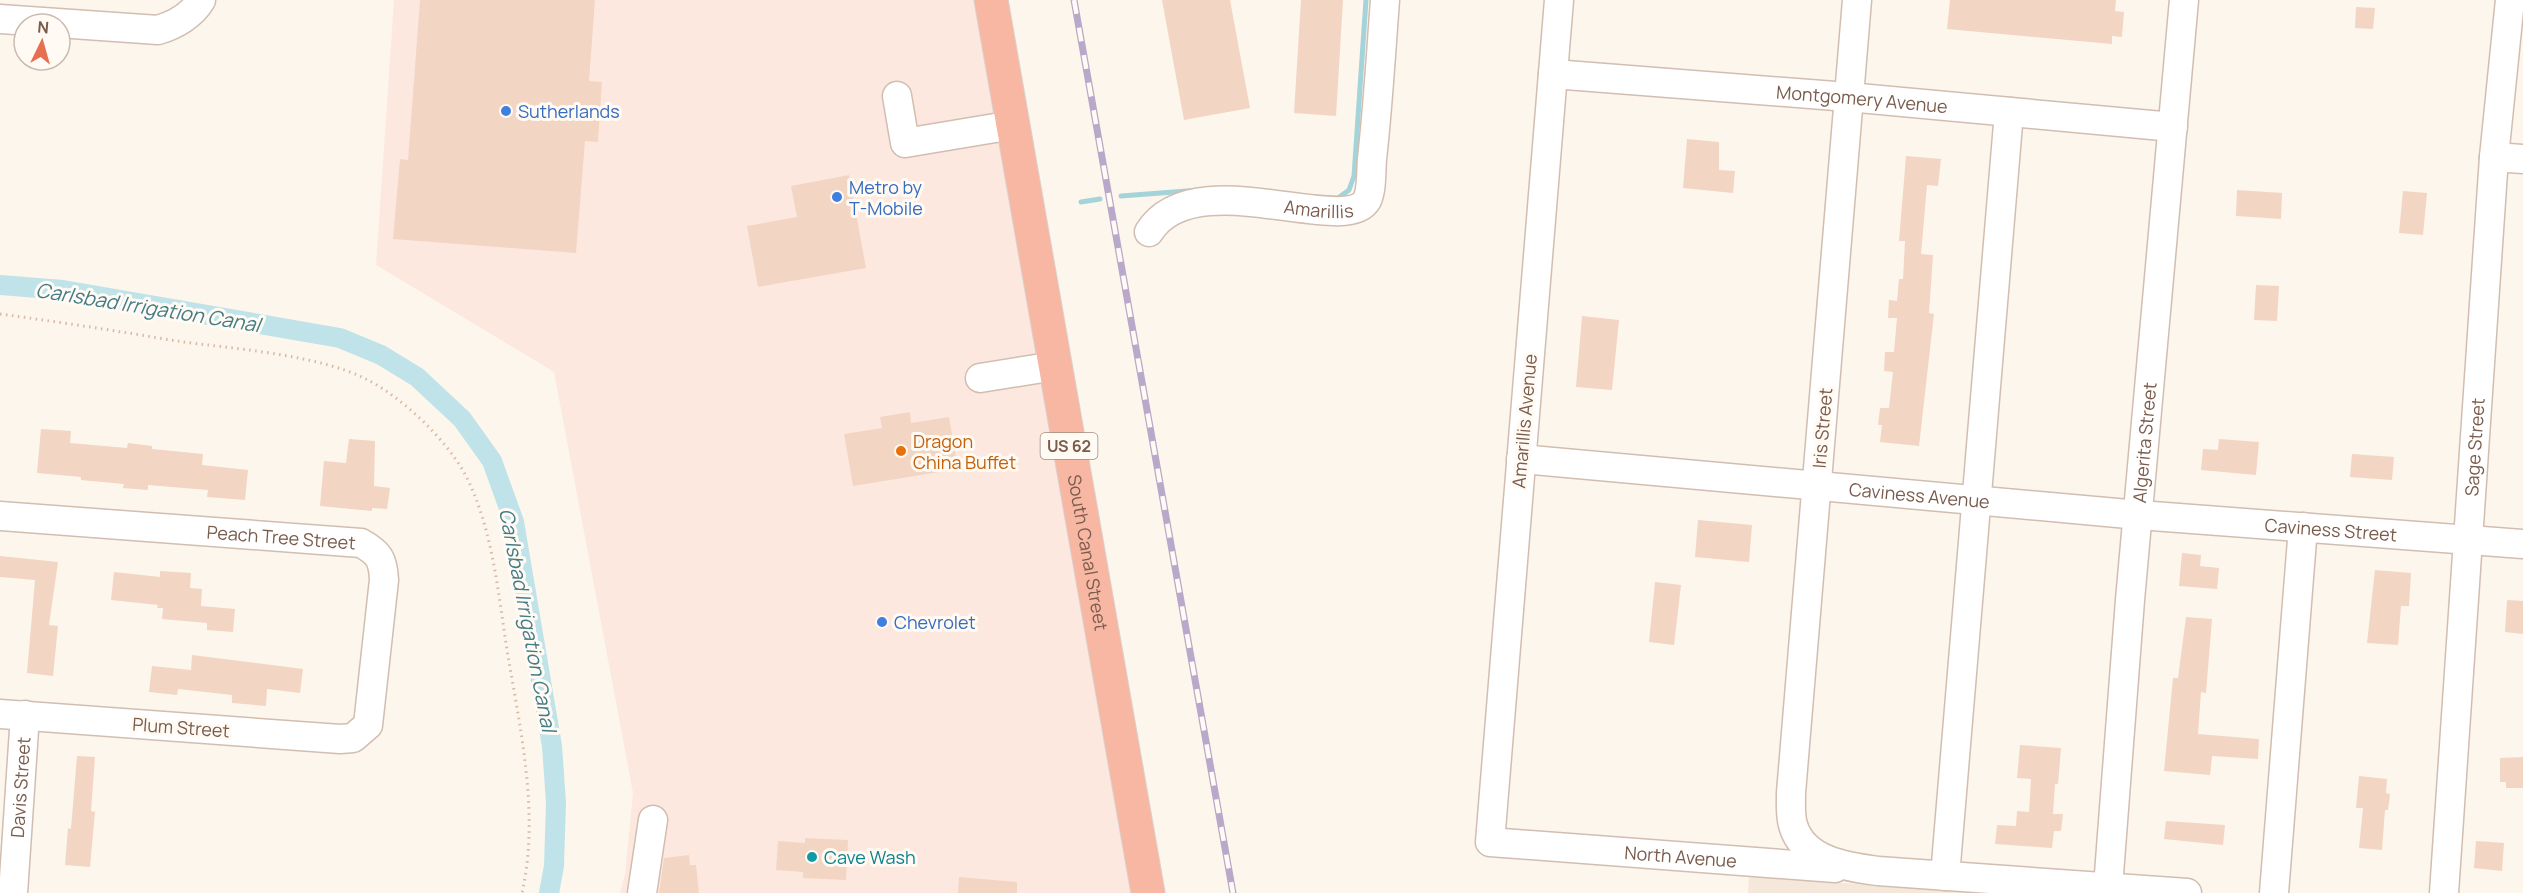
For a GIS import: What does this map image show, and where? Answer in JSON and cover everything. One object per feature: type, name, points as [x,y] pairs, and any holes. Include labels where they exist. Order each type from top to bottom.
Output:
[{"type":"highway","name":"South Canal Street","points":[[991,0],[1148,893]]},
{"type":"street","points":[[0,19],[158,30],[169,27],[192,12],[201,0]]},
{"type":"street","name":"Amarillis","points":[[1149,232],[1157,219],[1173,208],[1203,201],[1279,204],[1332,211],[1349,211],[1360,207],[1366,201],[1377,118],[1385,0]]},
{"type":"street","name":"Amarillis Avenue","points":[[1490,842],[1559,0]]},
{"type":"street","name":"Iris Street","points":[[1810,851],[1793,828],[1791,815],[1857,0]]},
{"type":"street","name":"Algerita Street","points":[[2108,887],[2130,600],[2184,0]]},
{"type":"street","name":"Sage Street","points":[[2444,893],[2452,748],[2469,540],[2494,157],[2510,0]]},
{"type":"street","name":"Montgomery Avenue","points":[[1553,74],[1848,97],[2172,127]]},
{"type":"street","points":[[897,96],[905,143],[1013,125]]},
{"type":"street","points":[[1945,876],[2009,112]]},
{"type":"street","points":[[2494,157],[2523,159]]},
{"type":"street","points":[[980,378],[1055,366]]},
{"type":"street","name":"Caviness Avenue","points":[[1521,459],[2139,515]]},
{"type":"street","name":"Caviness Street","points":[[2139,515],[2523,544]]},
{"type":"street","name":"Peach Tree Street","points":[[0,516],[361,543],[375,551],[383,565],[384,580],[370,714],[368,725],[360,731]]},
{"type":"street","points":[[2274,893],[2292,693],[2303,527]]},
{"type":"street","name":"Plum Street","points":[[12,714],[340,739],[353,738],[360,731]]},
{"type":"street","name":"Davis Street","points":[[12,714],[13,893]]},
{"type":"street","points":[[642,893],[653,820]]},
{"type":"street","name":"North Avenue","points":[[1490,842],[1885,879],[1945,876],[2030,887],[2108,887],[2175,893]]},
{"type":"street","name":"North Avenue","points":[[1810,851],[1830,862],[1885,879]]},
{"type":"path","points":[[0,314],[252,351],[337,368],[365,379],[391,394],[414,412],[438,436],[455,456],[468,480],[490,541],[524,761],[528,805],[527,853],[522,893]]},
{"type":"shaded area","points":[[394,0],[991,0],[1148,893],[620,893],[625,874],[633,793],[554,372],[376,265]]},
{"type":"shaded area","points":[[1749,876],[1979,893],[1748,893]]},
{"type":"building","name":"Sutherlands","points":[[420,0],[595,0],[589,81],[602,82],[598,142],[585,141],[576,253],[393,239],[400,159],[408,160]]},
{"type":"building","points":[[1162,0],[1230,0],[1250,108],[1184,120]]},
{"type":"building","points":[[1301,0],[1343,0],[1336,116],[1294,113]]},
{"type":"building","points":[[1950,0],[2116,0],[2115,11],[2124,12],[2122,37],[2112,36],[2112,44],[1947,29]]},
{"type":"building","points":[[2356,7],[2375,8],[2373,29],[2355,28]]},
{"type":"building","points":[[1687,139],[1719,142],[1719,170],[1735,171],[1733,193],[1683,188]]},
{"type":"building","points":[[1906,156],[1941,159],[1938,186],[1927,185],[1921,254],[1933,255],[1929,313],[1934,314],[1919,446],[1880,442],[1882,425],[1878,425],[1880,408],[1889,408],[1893,372],[1884,371],[1885,352],[1894,352],[1897,318],[1888,318],[1889,300],[1897,301],[1899,279],[1903,279],[1905,241],[1899,241]]},
{"type":"building","points":[[849,175],[866,268],[758,287],[747,226],[797,217],[791,186]]},
{"type":"building","points":[[2237,190],[2282,193],[2281,219],[2236,216]]},
{"type":"building","points":[[2403,191],[2427,193],[2423,235],[2399,233]]},
{"type":"building","points":[[2256,285],[2279,286],[2277,321],[2254,320]]},
{"type":"building","points":[[1582,316],[1619,320],[1612,390],[1576,387]]},
{"type":"building","name":"Dragon China Buffet","points":[[910,412],[911,423],[949,417],[958,469],[853,486],[844,434],[882,428],[880,417]]},
{"type":"building","points":[[41,429],[71,431],[70,443],[127,448],[128,443],[152,446],[152,449],[203,454],[202,465],[248,470],[245,500],[207,497],[208,490],[148,485],[148,490],[123,488],[124,484],[37,473]]},
{"type":"building","points":[[349,439],[375,441],[374,486],[390,488],[387,509],[372,508],[372,511],[320,506],[324,461],[346,463]]},
{"type":"building","points":[[2219,439],[2259,442],[2256,475],[2201,470],[2203,449],[2218,450]]},
{"type":"building","points":[[2352,454],[2394,457],[2392,480],[2350,477]]},
{"type":"building","points":[[1698,520],[1752,525],[1749,562],[1695,557]]},
{"type":"building","points":[[2182,553],[2201,555],[2200,566],[2219,568],[2217,589],[2179,586]]},
{"type":"building","points":[[0,556],[58,562],[49,625],[58,626],[53,676],[27,673],[35,580],[0,577]]},
{"type":"building","points":[[2375,570],[2411,573],[2409,606],[2401,606],[2398,645],[2367,643]]},
{"type":"building","points":[[160,571],[191,573],[190,588],[202,589],[201,606],[235,609],[233,632],[207,630],[207,623],[162,619],[163,608],[157,608],[158,605],[111,600],[114,572],[160,577]]},
{"type":"building","points":[[1655,582],[1681,585],[1674,645],[1649,642]]},
{"type":"building","points":[[2507,600],[2523,601],[2523,634],[2505,632]]},
{"type":"building","points":[[2186,617],[2212,619],[2206,693],[2201,692],[2198,734],[2259,739],[2258,759],[2212,756],[2210,775],[2164,771],[2173,678],[2178,678]]},
{"type":"building","points":[[192,655],[303,669],[300,693],[267,689],[266,706],[232,703],[232,695],[178,689],[177,695],[149,692],[152,666],[191,670]]},
{"type":"building","points":[[2020,745],[2061,748],[2053,814],[2063,814],[2061,831],[2054,831],[2052,848],[1995,844],[1997,825],[2016,826],[2017,811],[2029,812],[2031,779],[2017,778]]},
{"type":"building","points":[[77,756],[95,757],[91,811],[95,812],[90,867],[65,865],[68,828],[71,829]]},
{"type":"building","points":[[2523,757],[2523,788],[2506,788],[2506,782],[2500,782],[2500,758]]},
{"type":"building","points":[[2359,776],[2387,779],[2386,793],[2390,794],[2388,810],[2385,810],[2382,850],[2359,848],[2363,808],[2356,808]]},
{"type":"building","points":[[2166,821],[2225,825],[2223,845],[2164,839]]},
{"type":"building","name":"Cave Wash","points":[[805,838],[848,840],[846,880],[803,878],[803,872],[776,870],[778,841],[805,843]]},
{"type":"building","points":[[2476,841],[2504,843],[2502,871],[2474,868]]},
{"type":"building","points":[[689,855],[690,865],[696,865],[699,893],[659,893],[664,858]]},
{"type":"building","points":[[959,877],[1017,882],[1017,893],[958,893]]},
{"type":"waterway","points":[[1338,198],[1349,190],[1354,176],[1366,0]]},
{"type":"waterway","points":[[1121,196],[1200,190]]},
{"type":"waterway","points":[[1081,202],[1100,199]]},
{"type":"waterway","name":"Carlsbad Irrigation Canal","points":[[0,285],[63,290],[340,338],[381,355],[417,377],[462,419],[492,461],[514,522],[552,746],[556,803],[554,866],[549,893]]},
{"type":"railway","points":[[1074,0],[1233,893]]},
{"type":"place","name":"Sutherlands","points":[[506,111]]},
{"type":"place","name":"Metro by T-Mobile","points":[[837,197]]},
{"type":"place","name":"Dragon China Buffet","points":[[901,451]]},
{"type":"place","name":"Chevrolet","points":[[882,622]]},
{"type":"place","name":"Cave Wash","points":[[812,857]]}]
